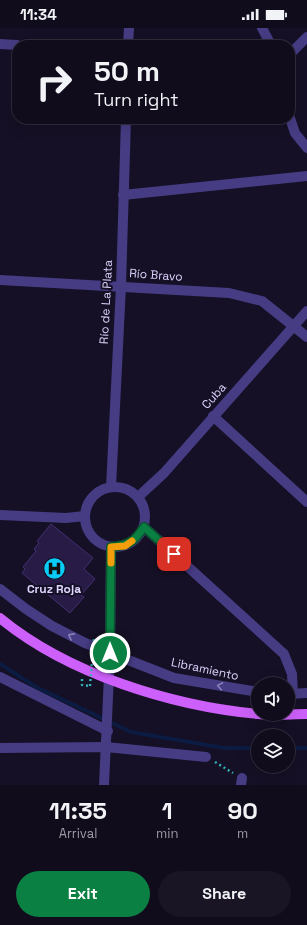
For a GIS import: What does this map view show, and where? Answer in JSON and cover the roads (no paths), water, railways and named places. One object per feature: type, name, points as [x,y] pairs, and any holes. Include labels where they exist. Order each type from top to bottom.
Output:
[{"type":"main road","points":[[0,618],[16,631],[43,648],[83,668],[110,679],[175,701],[259,714],[307,714]]},
{"type":"street","points":[[128,40],[129,28]]},
{"type":"street","points":[[262,28],[268,40]]},
{"type":"street","points":[[295,49],[307,37]]},
{"type":"street","points":[[0,44],[12,45]]},
{"type":"street","name":"Río de La Plata","points":[[111,487],[121,286],[126,124]]},
{"type":"street","points":[[292,124],[295,133],[307,148]]},
{"type":"street","points":[[123,195],[307,176]]},
{"type":"street","name":"Río Bravo","points":[[0,280],[229,293],[262,302],[294,326]]},
{"type":"street","name":"Cuba","points":[[138,497],[164,473],[307,311]]},
{"type":"street","points":[[294,326],[307,337]]},
{"type":"street","points":[[213,416],[307,502]]},
{"type":"street","points":[[111,487],[121,487],[138,497],[144,506],[146,516],[144,527],[137,538],[125,546],[111,547],[103,545],[95,540],[86,525],[85,516],[93,497],[101,490],[111,487]]},
{"type":"street","points":[[0,515],[66,518],[85,516]]},
{"type":"street","points":[[144,527],[284,654],[292,677]]},
{"type":"street","points":[[104,785],[110,679],[111,547]]},
{"type":"street","name":"Libramiento","points":[[0,589],[26,609],[52,626],[85,643],[174,678],[251,691]]},
{"type":"street","points":[[0,677],[108,729]]},
{"type":"street","points":[[295,694],[307,693]]},
{"type":"street","points":[[0,748],[106,747],[206,757]]},
{"type":"waterway","points":[[0,664],[36,687],[131,732],[224,748],[251,748]]},
{"type":"waterway","points":[[295,748],[307,748]]},
{"type":"place","name":"Cruz Roja","points":[[54,568]]}]
